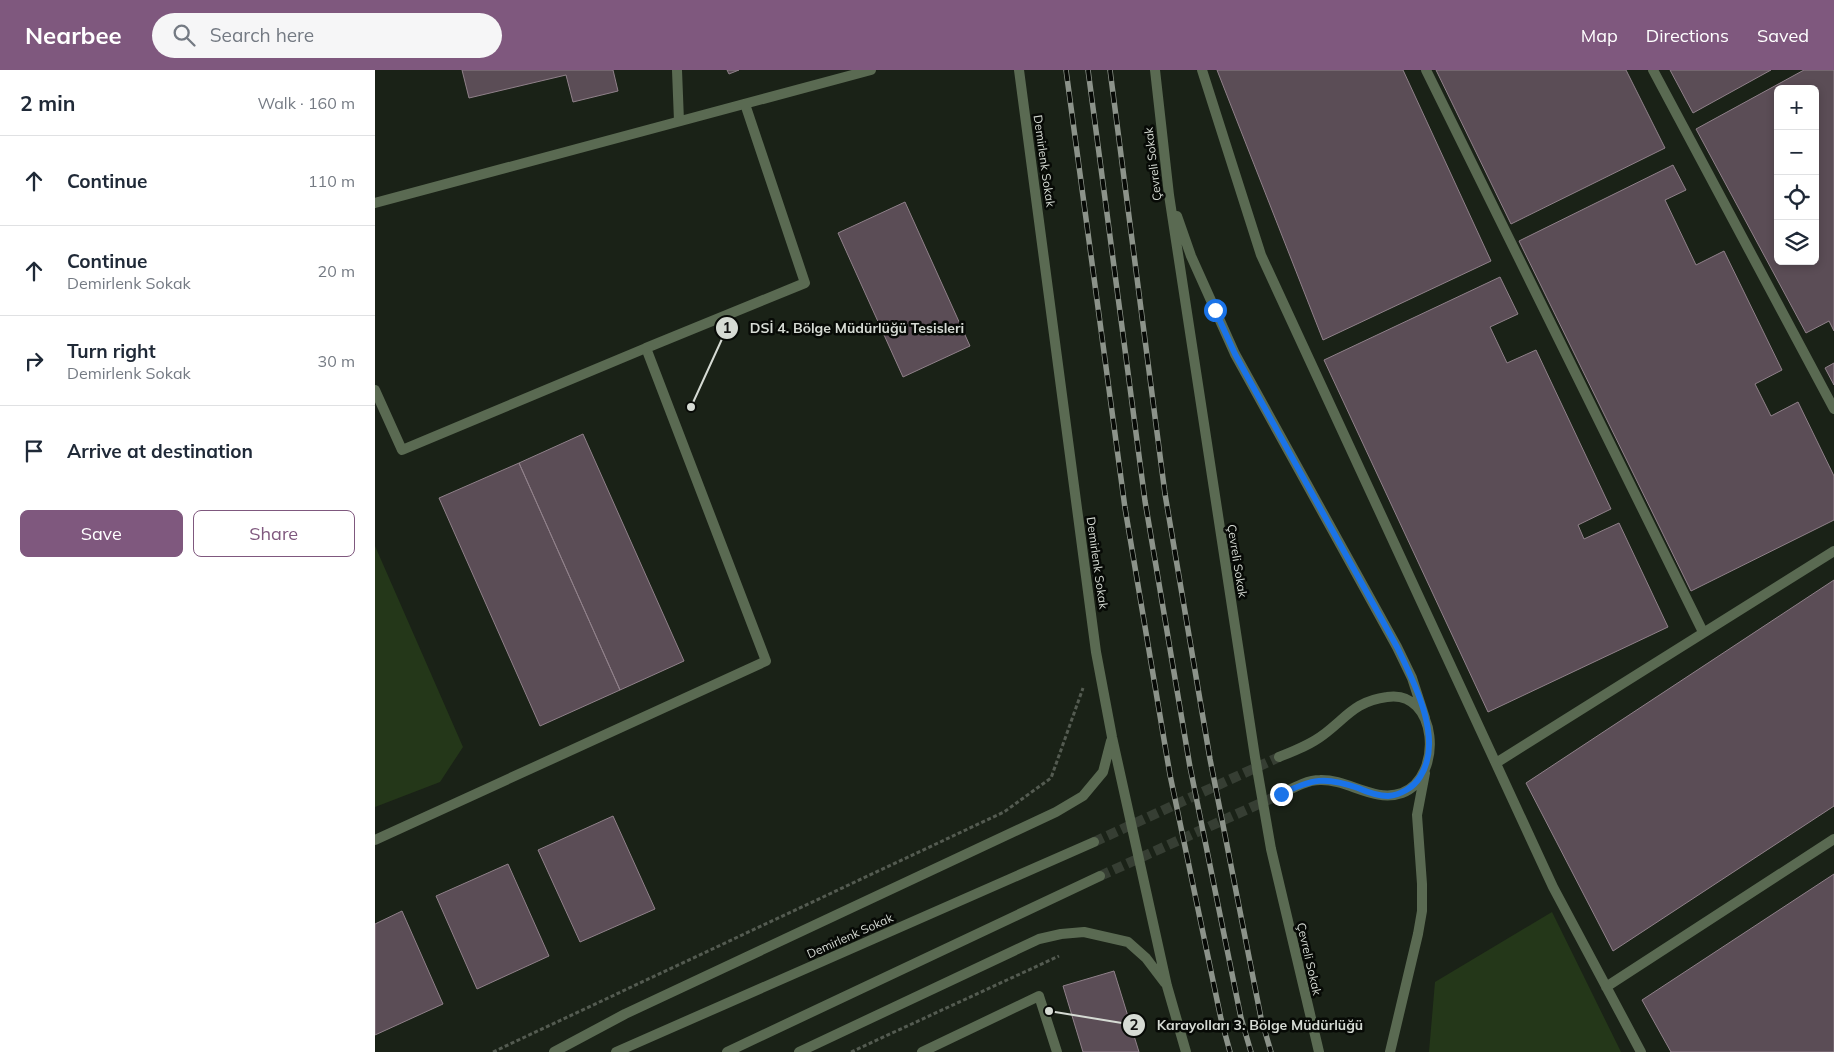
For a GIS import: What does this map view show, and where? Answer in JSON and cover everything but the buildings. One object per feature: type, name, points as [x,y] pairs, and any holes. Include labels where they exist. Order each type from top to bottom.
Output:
[{"type":"street","points":[[677,70],[679,122]]},
{"type":"street","points":[[375,203],[871,70]]},
{"type":"street","name":"Demirlenk Sokak","points":[[1019,70],[1096,652],[1112,738],[1167,986],[1186,1052]]},
{"type":"street","name":"Çevreli Sokak","points":[[1155,70],[1169,195],[1256,765],[1273,858],[1319,1052]]},
{"type":"street","points":[[1202,70],[1261,255],[1553,886],[1641,1052]]},
{"type":"street","points":[[1425,70],[1703,632]]},
{"type":"street","points":[[1653,70],[1834,409]]},
{"type":"street","points":[[375,390],[402,450],[805,283],[745,104]]},
{"type":"street","points":[[1169,195],[1191,256],[1235,354],[1397,647],[1412,678],[1429,733],[1430,748],[1417,815],[1422,911],[1390,1052]]},
{"type":"street","points":[[375,840],[766,662],[646,348]]},
{"type":"street","points":[[1496,762],[1834,551]]},
{"type":"street","points":[[1279,757],[1303,747],[1323,735],[1340,719],[1372,700],[1389,696],[1403,698],[1416,705],[1425,718]]},
{"type":"street","points":[[554,1052],[625,1014],[1056,812],[1083,796],[1103,772],[1112,738]]},
{"type":"street","points":[[1281,794],[1300,785],[1319,780],[1337,782],[1373,794],[1387,796],[1403,792],[1416,784],[1426,768]]},
{"type":"street","points":[[1606,987],[1834,839]]},
{"type":"street","name":"Demirlenk Sokak","points":[[616,1052],[1094,842]]},
{"type":"street","points":[[727,1052],[1100,876]]},
{"type":"street","points":[[799,1052],[1039,940],[1061,934],[1084,932],[1128,942],[1146,958],[1167,986]]},
{"type":"street","points":[[922,1052],[1039,996],[1057,1052]]},
{"type":"path","points":[[493,1052],[1004,812],[1051,778],[1096,652]]},
{"type":"path","points":[[851,1052],[1071,950],[1084,932]]},
{"type":"green space","points":[[375,546],[463,747],[440,782],[375,807]]},
{"type":"green space","points":[[1552,912],[1621,1052],[1429,1052],[1435,982]]},
{"type":"tunnel","points":[[1094,842],[1279,757]]},
{"type":"tunnel","points":[[1100,876],[1281,794]]},
{"type":"railway","points":[[1066,70],[1125,508],[1170,775],[1221,1019],[1230,1052]]},
{"type":"railway","points":[[1088,70],[1145,501],[1190,767],[1241,1018],[1251,1052]]},
{"type":"railway","points":[[1110,70],[1165,494],[1210,759],[1261,1018],[1271,1052]]},
{"type":"place","name":"DSİ 4. Bölge Müdürlüğü Tesisleri","points":[[691,407]]},
{"type":"place","name":"Karayolları 3. Bölge Müdürlüğü","points":[[1049,1011]]},
{"type":"route","points":[[1215,310],[1235,354],[1397,647],[1412,678],[1429,733],[1430,748],[1426,768],[1416,784],[1403,792],[1387,796],[1373,794],[1337,782],[1319,780],[1300,785],[1281,794]]}]
